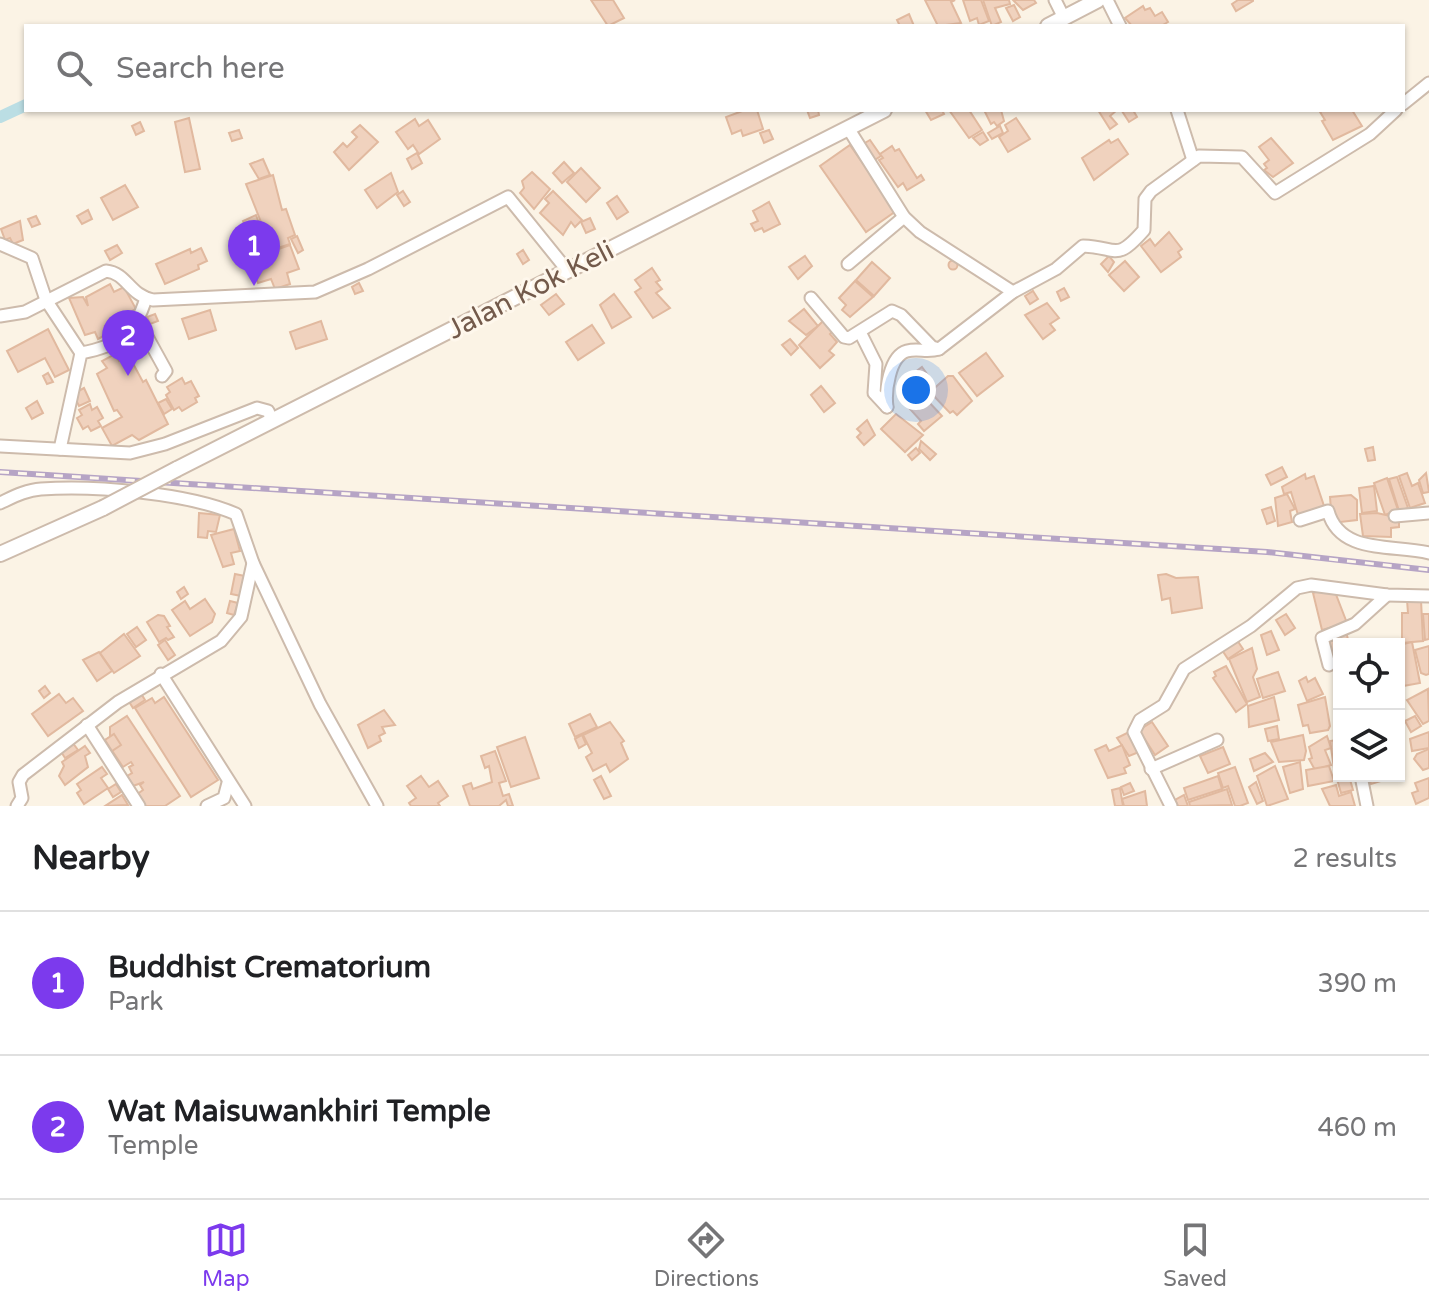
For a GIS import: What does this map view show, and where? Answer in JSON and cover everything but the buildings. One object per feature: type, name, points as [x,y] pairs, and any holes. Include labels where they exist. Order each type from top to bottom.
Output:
[{"type":"street","points":[[1055,0],[1064,18]]},
{"type":"street","points":[[1052,24],[1098,0]]},
{"type":"street","points":[[1107,0],[1119,24]]},
{"type":"street","points":[[1405,102],[1429,83]]},
{"type":"street","name":"Jalan Kok Keli","points":[[0,554],[103,508],[880,112]]},
{"type":"street","points":[[1178,112],[1193,160]]},
{"type":"street","points":[[860,332],[876,364],[874,393],[887,407],[891,371],[898,356],[905,351],[927,353],[939,349],[1013,292],[1056,269],[1061,260],[1083,246],[1110,252],[1125,248],[1144,230],[1145,199],[1151,191],[1193,160],[1206,154],[1242,157],[1266,188],[1275,193],[1370,134],[1394,112]]},
{"type":"street","points":[[848,128],[904,217],[920,232],[1013,292]]},
{"type":"street","points":[[0,316],[25,312],[106,271],[118,274],[132,291],[146,298],[315,292],[368,269],[508,197],[567,270]]},
{"type":"street","points":[[848,264],[904,217]]},
{"type":"street","points":[[0,244],[32,258],[46,300],[81,353],[60,449]]},
{"type":"street","points":[[81,353],[112,345],[139,322],[146,298]]},
{"type":"street","points":[[811,298],[844,337],[860,332],[892,311],[901,315],[932,347],[939,349]]},
{"type":"street","points":[[139,322],[166,371],[162,376]]},
{"type":"street","points":[[0,446],[117,453],[142,451],[257,408],[268,411],[272,420]]},
{"type":"street","points":[[0,503],[40,489],[165,495],[236,514],[253,563],[320,704],[377,806]]},
{"type":"street","points":[[1300,520],[1328,511],[1334,527],[1359,544],[1429,553]]},
{"type":"street","points":[[1395,516],[1429,513]]},
{"type":"street","points":[[17,806],[22,798],[19,782],[23,775],[87,725],[161,674],[221,641],[241,617],[253,563]]},
{"type":"street","points":[[1171,806],[1136,741],[1135,726],[1164,705],[1184,669],[1251,626],[1297,588],[1311,585],[1387,595],[1429,596]]},
{"type":"street","points":[[1329,665],[1322,638],[1355,624],[1387,595]]},
{"type":"street","points":[[161,674],[243,803]]},
{"type":"street","points":[[87,725],[139,806]]},
{"type":"street","points":[[1151,769],[1217,740]]},
{"type":"street","points":[[1362,782],[1367,806]]},
{"type":"street","points":[[224,798],[228,783]]},
{"type":"street","points":[[207,806],[224,798],[243,803]]},
{"type":"waterway","points":[[0,117],[24,106]]},
{"type":"railway","points":[[0,472],[1267,552],[1429,570]]},
{"type":"place","name":"Buddhist Crematorium","points":[[254,286]]},
{"type":"place","name":"Wat Maisuwankhiri Temple","points":[[128,376]]}]
